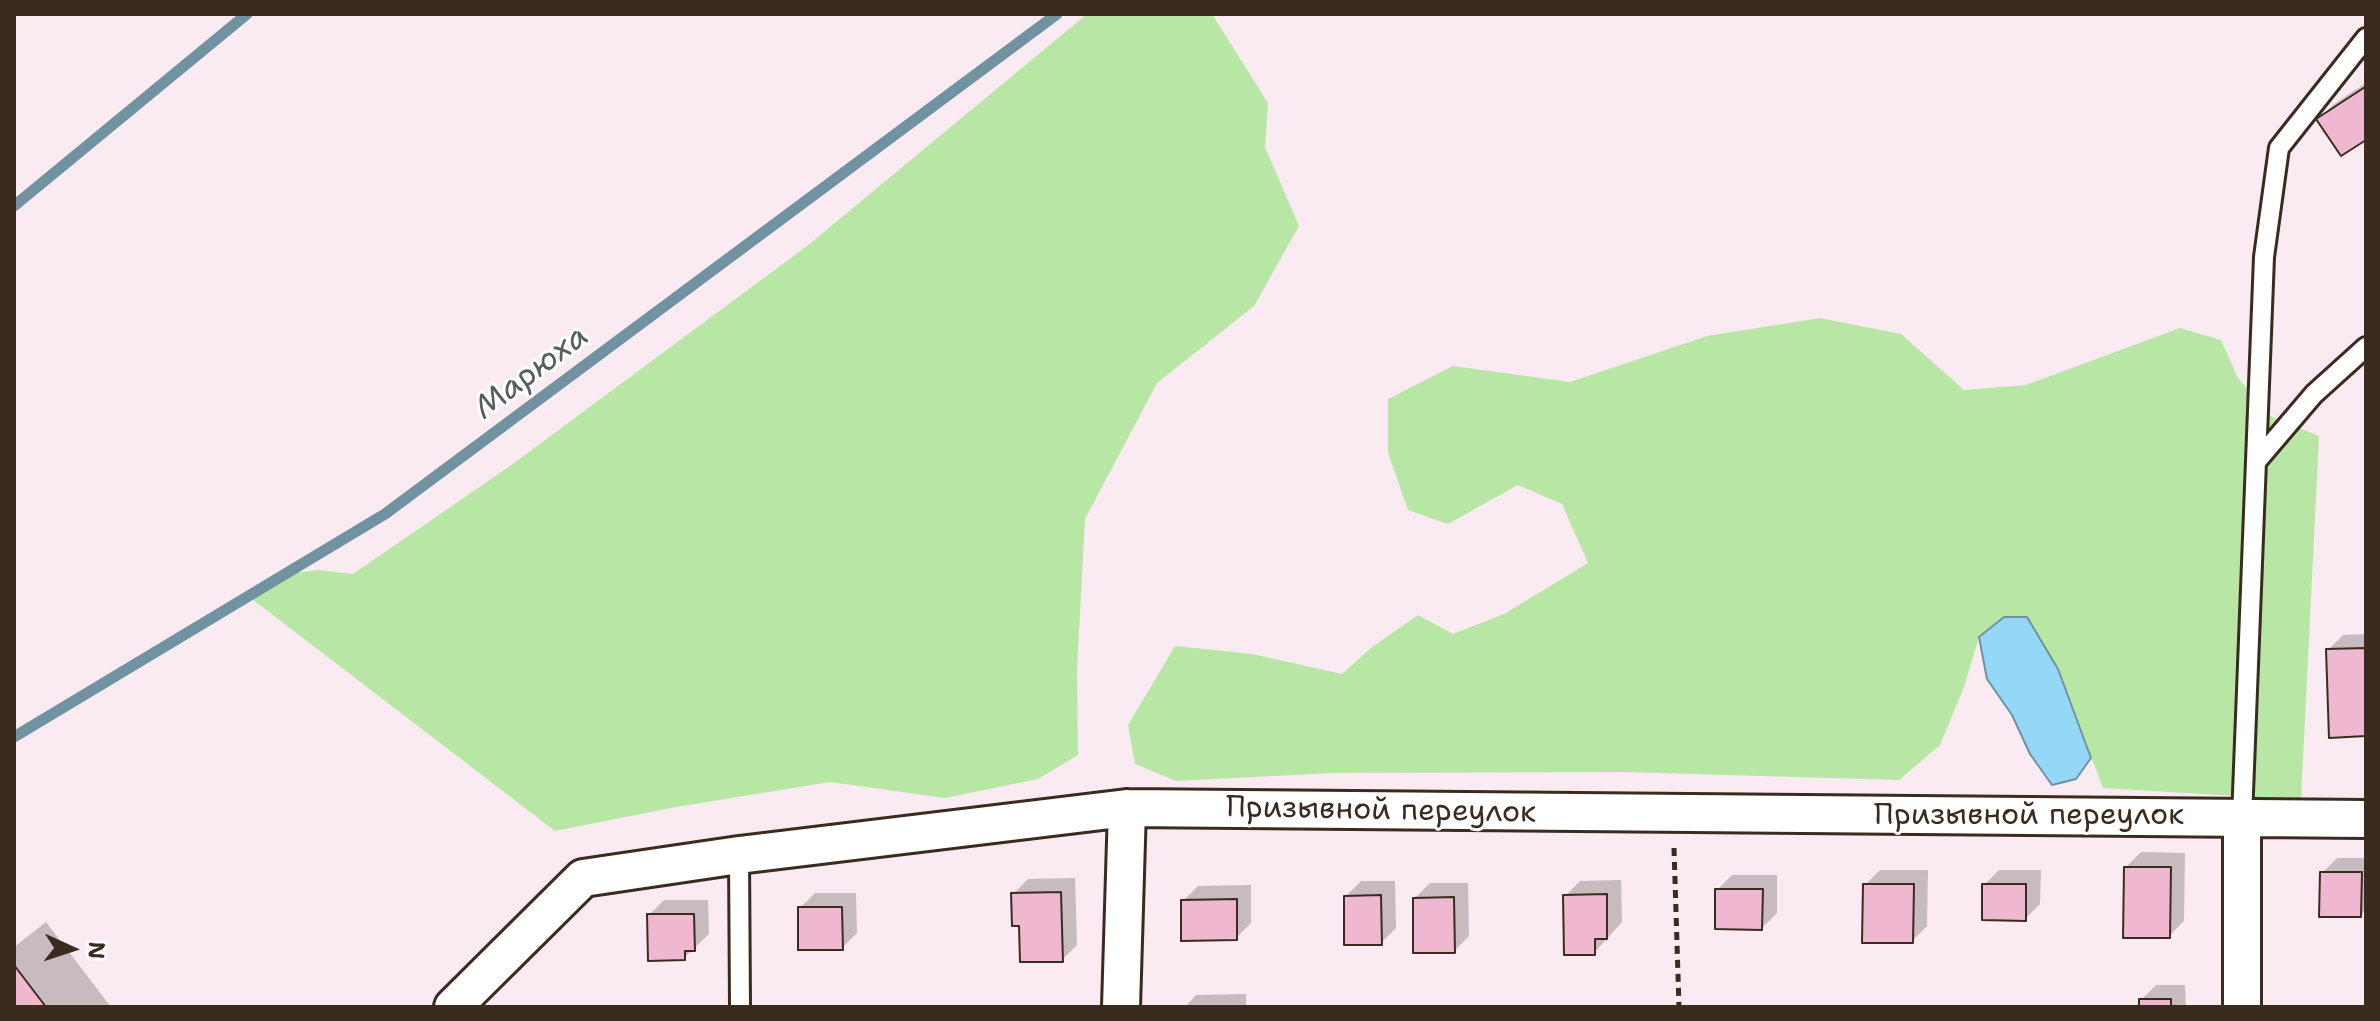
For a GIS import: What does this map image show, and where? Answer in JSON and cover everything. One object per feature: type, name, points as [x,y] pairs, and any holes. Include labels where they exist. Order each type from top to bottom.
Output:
[{"type":"street","name":"Призывной переулок","points":[[453,1007],[583,878],[739,855],[1127,808],[2366,819]]},
{"type":"street","points":[[1121,1007],[1127,808]]},
{"type":"street","points":[[2242,818],[2242,1007]]},
{"type":"lane","points":[[2242,818],[2264,257],[2279,148],[2366,38]]},
{"type":"lane","points":[[2256,462],[2314,394],[2366,347]]},
{"type":"lane","points":[[739,855],[740,1007]]},
{"type":"path","points":[[1673,814],[1679,1007]]},
{"type":"green space","points":[[1087,14],[1212,14],[1268,103],[1265,147],[1299,226],[1254,306],[1157,383],[1085,519],[1077,670],[1078,755],[1038,779],[945,798],[830,782],[676,807],[555,831],[248,596],[288,574],[318,570],[353,574],[510,466],[807,246]]},
{"type":"green space","points":[[1820,318],[1901,334],[1964,390],[2026,385],[2180,328],[2221,340],[2238,378],[2272,417],[2319,436],[2301,800],[2103,788],[2058,669],[1979,637],[1964,687],[1940,745],[1899,780],[1625,772],[1332,773],[1176,781],[1135,764],[1128,725],[1175,646],[1252,654],[1342,674],[1372,647],[1418,615],[1453,634],[1504,614],[1588,563],[1562,504],[1518,485],[1448,524],[1408,510],[1388,453],[1388,399],[1453,366],[1570,382],[1707,336]]},
{"type":"water","points":[[2004,617],[2027,617],[2058,669],[2091,758],[2076,779],[2052,785],[2030,754],[2012,715],[1987,679],[1979,637]]},
{"type":"building","points":[[2365,87],[2366,140],[2341,156],[2316,119]]},
{"type":"building","points":[[2366,648],[2366,736],[2329,738],[2326,649]]},
{"type":"building","points":[[2124,867],[2171,867],[2170,938],[2123,938]]},
{"type":"building","points":[[2320,872],[2362,872],[2361,917],[2319,917]]},
{"type":"building","points":[[1863,884],[1914,884],[1913,943],[1862,943]]},
{"type":"building","points":[[1982,884],[2026,884],[2026,921],[1982,920]]},
{"type":"building","points":[[1715,889],[1763,889],[1762,930],[1715,929]]},
{"type":"building","points":[[1061,892],[1063,962],[1020,962],[1019,926],[1012,926],[1011,893]]},
{"type":"building","points":[[1607,894],[1607,939],[1595,939],[1595,955],[1564,955],[1563,895]]},
{"type":"building","points":[[1381,895],[1382,945],[1344,945],[1344,896]]},
{"type":"building","points":[[1454,897],[1455,953],[1413,953],[1413,898]]},
{"type":"building","points":[[1237,899],[1237,940],[1181,941],[1181,900]]},
{"type":"building","points":[[798,907],[842,907],[843,950],[798,950]]},
{"type":"building","points":[[647,914],[694,914],[695,951],[685,951],[685,960],[648,961]]},
{"type":"building","points":[[14,965],[46,1007],[14,1007]]},
{"type":"building","points":[[2139,999],[2171,999],[2171,1007],[2139,1007]]},
{"type":"waterway","points":[[14,206],[247,14]]},
{"type":"waterway","name":"Марюха","points":[[14,737],[385,514],[1057,14]]}]
